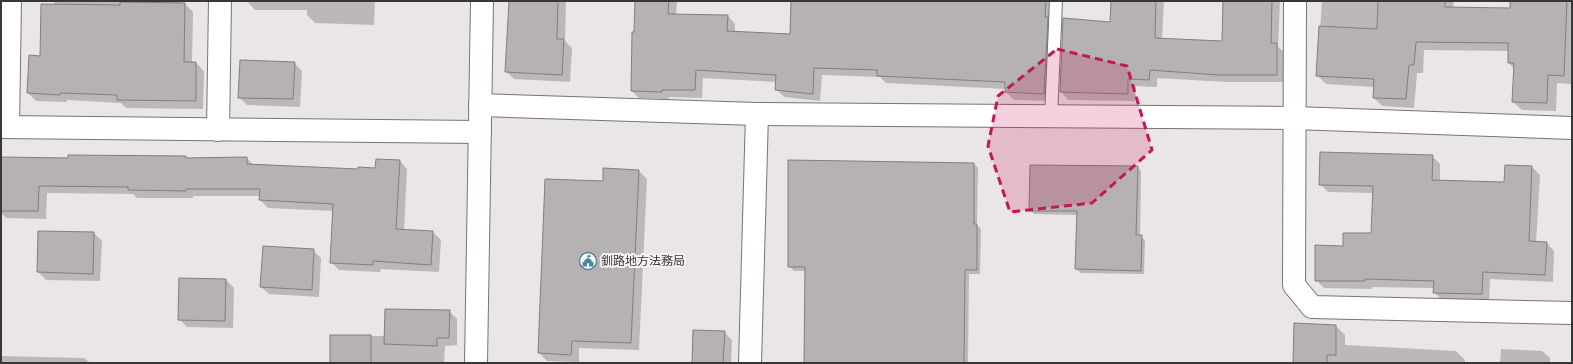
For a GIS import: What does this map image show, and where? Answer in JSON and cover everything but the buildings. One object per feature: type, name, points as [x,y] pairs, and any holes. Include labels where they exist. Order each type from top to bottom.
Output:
[{"type":"street","points":[[10,1],[4,127],[480,132]]},
{"type":"street","points":[[218,130],[220,1]]},
{"type":"street","points":[[476,363],[482,1]]},
{"type":"street","points":[[1295,1],[1294,285],[1312,307],[1572,313]]},
{"type":"street","points":[[480,105],[757,114],[1294,118],[1572,128]]},
{"type":"street","points":[[750,363],[757,114]]},
{"type":"lane","points":[[1051,117],[1056,1]]},
{"type":"highlighted area","points":[[1057,49],[1127,66],[1152,150],[1092,203],[1010,212],[988,146],[998,96]]},
{"type":"place","name":"釧路地方法務局","points":[[588,261]]}]
